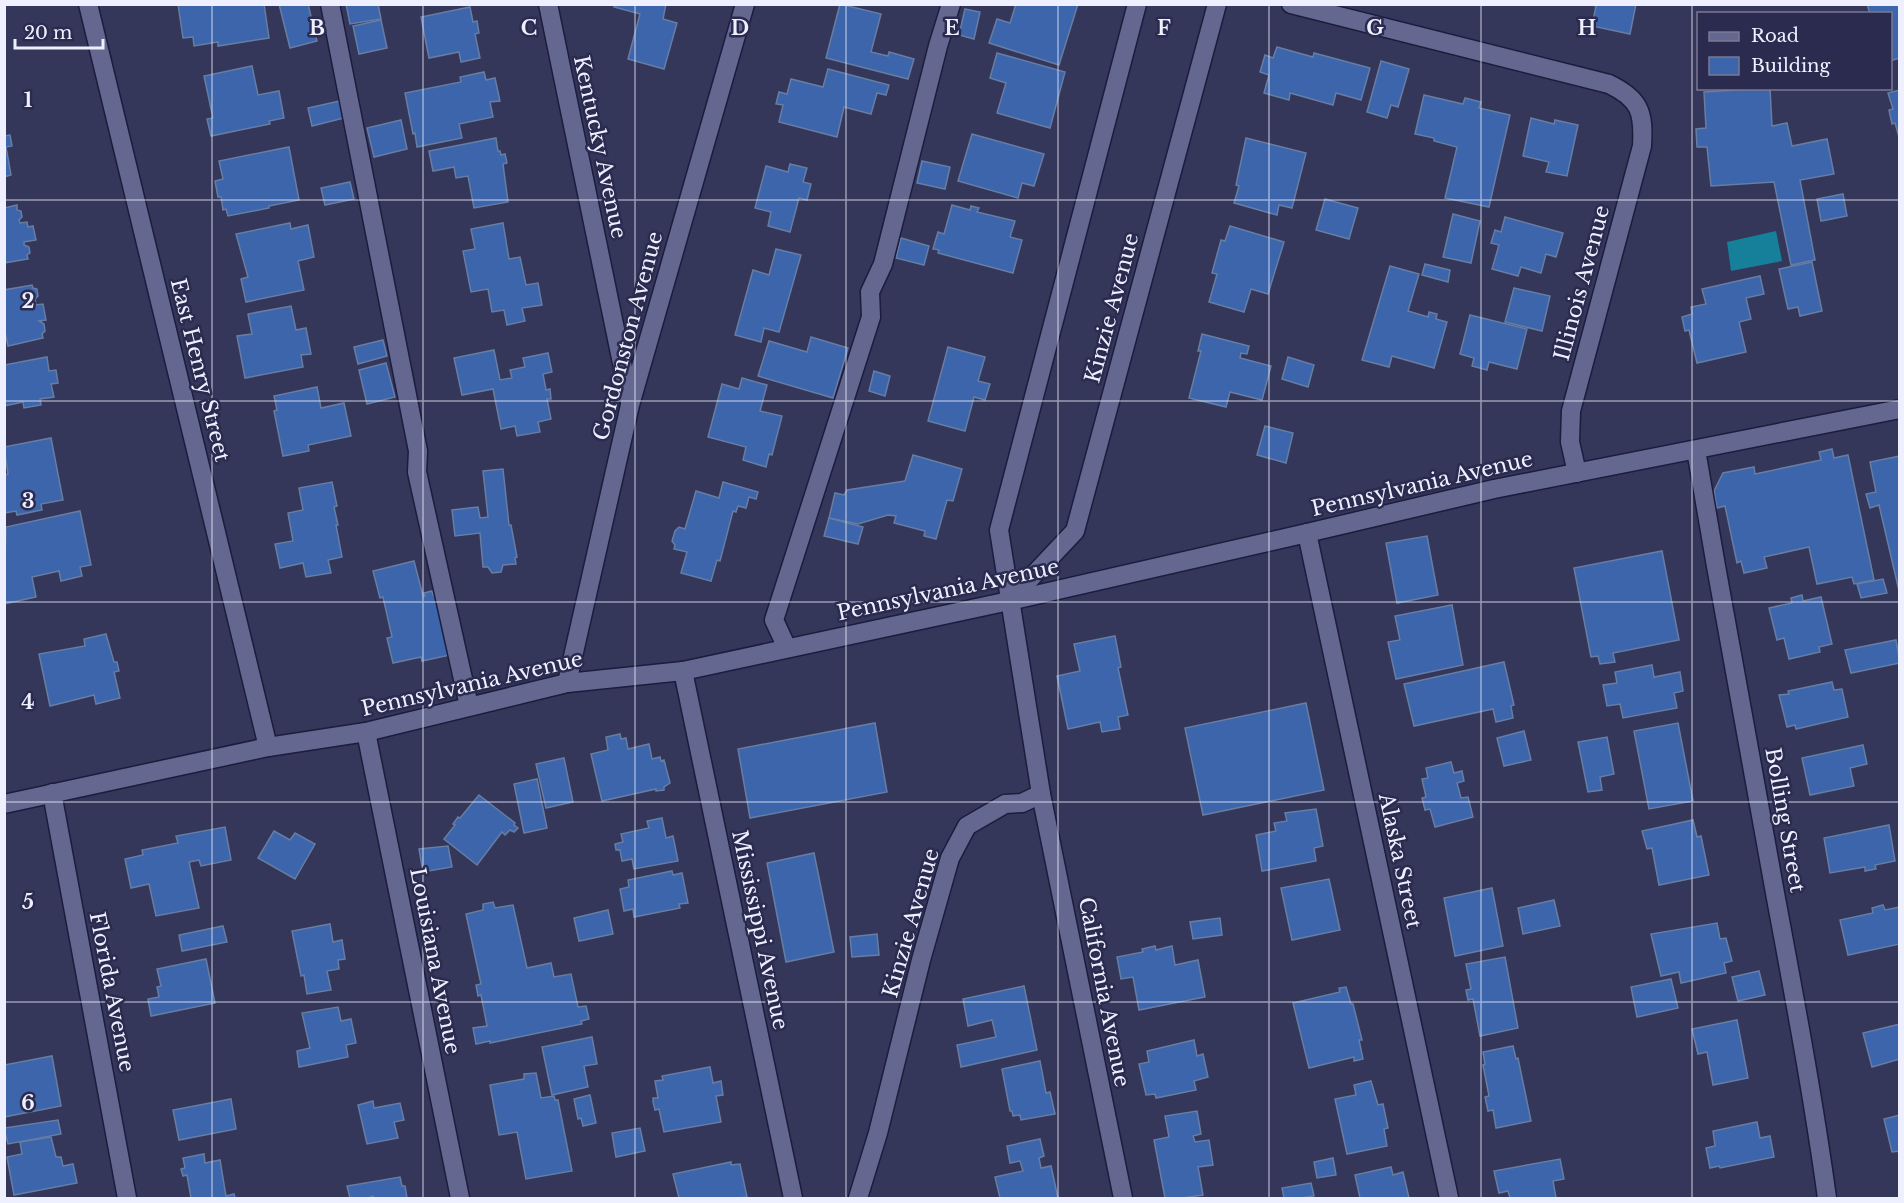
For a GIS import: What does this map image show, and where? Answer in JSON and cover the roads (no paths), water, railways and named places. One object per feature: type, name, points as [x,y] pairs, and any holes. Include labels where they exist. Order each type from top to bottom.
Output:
[{"type":"street","name":"East Henry Street","points":[[88,4],[268,747]]},
{"type":"street","points":[[330,4],[418,451],[417,472],[469,706]]},
{"type":"street","name":"Kentucky Avenue","points":[[548,4],[630,405]]},
{"type":"street","name":"Gordonston Avenue","points":[[567,683],[630,405],[745,4]]},
{"type":"street","points":[[787,648],[774,620],[871,317],[870,292],[883,264],[938,46],[951,4]]},
{"type":"street","points":[[1041,794],[999,530],[1137,4]]},
{"type":"street","name":"Kinzie Avenue","points":[[1009,601],[1075,531],[1217,4]]},
{"type":"street","name":"Illinois Avenue","points":[[1291,4],[1609,84],[1626,92],[1637,105],[1644,126],[1642,146],[1571,411],[1570,442],[1577,473]]},
{"type":"street","name":"Pennsylvania Avenue","points":[[4,804],[268,747],[366,732],[567,683],[683,671],[1009,601],[1494,489],[1899,409]]},
{"type":"street","name":"Bolling Street","points":[[1696,450],[1796,1003],[1827,1198]]},
{"type":"street","name":"Alaska Street","points":[[1307,533],[1449,1198]]},
{"type":"street","name":"Mississippi Avenue","points":[[683,671],[793,1198]]},
{"type":"street","name":"Louisiana Avenue","points":[[366,732],[460,1198]]},
{"type":"street","name":"Florida Avenue","points":[[52,793],[127,1198]]},
{"type":"street","name":"Kinzie Avenue","points":[[858,1198],[879,1133],[921,960],[950,858],[967,826],[1005,804],[1022,803],[1041,794]]},
{"type":"street","name":"California Avenue","points":[[1041,794],[1123,1198]]},
{"type":"water","points":[[1776,231],[1782,261],[1731,271],[1727,242]]}]
